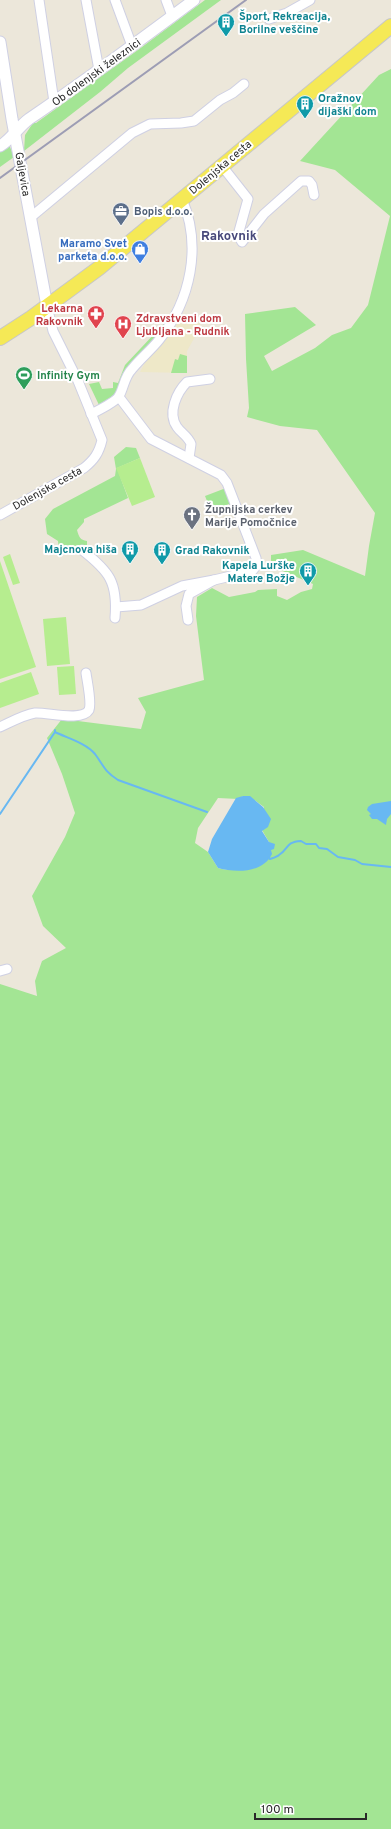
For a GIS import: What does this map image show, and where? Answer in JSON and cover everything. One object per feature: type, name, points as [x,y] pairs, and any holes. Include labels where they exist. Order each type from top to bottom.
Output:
[{"type":"main road","name":"Dolenjska cesta","points":[[0,338],[99,268],[391,26]]},
{"type":"street","points":[[39,0],[54,102]]},
{"type":"street","points":[[86,0],[99,70]]},
{"type":"street","points":[[115,0],[132,46]]},
{"type":"street","points":[[166,0],[172,16]]},
{"type":"street","name":"Ob dolenjski železnici","points":[[0,146],[7,142],[24,122],[99,70],[194,0]]},
{"type":"street","points":[[269,19],[286,13],[310,0]]},
{"type":"street","name":"Galjevica","points":[[0,42],[47,306]]},
{"type":"street","points":[[31,217],[132,133],[150,124],[194,121],[220,100],[234,93],[244,84]]},
{"type":"street","points":[[222,166],[248,200],[238,235],[242,242],[264,214],[301,181],[309,181],[312,185],[314,195]]},
{"type":"street","points":[[91,414],[119,397],[130,370],[169,326],[189,284],[192,264],[192,249],[188,213],[182,199]]},
{"type":"street","name":"Dolenjska cesta","points":[[0,515],[84,468],[92,461],[102,440],[78,381],[53,331],[47,306]]},
{"type":"street","points":[[188,458],[191,444],[187,437],[177,427],[174,420],[175,403],[187,382],[210,379]]},
{"type":"street","points":[[116,607],[141,605],[182,586],[252,571],[257,565],[256,558],[238,510],[224,478],[221,475],[151,439],[119,397]]},
{"type":"street","points":[[82,550],[104,568],[113,586],[116,607],[115,618]]},
{"type":"street","points":[[188,620],[186,606],[189,594],[214,580]]},
{"type":"street","points":[[0,727],[25,716],[34,714],[73,716],[83,714],[89,710],[90,704],[86,673]]},
{"type":"shaded area","points":[[175,323],[200,323],[201,326],[187,351],[187,373],[140,372],[146,361]]},
{"type":"green space","points":[[205,0],[221,0],[128,68],[100,92],[24,151],[25,135],[33,123],[36,123]]},
{"type":"green space","points":[[391,69],[391,1829],[0,1829],[0,984],[37,996],[35,981],[42,961],[66,948],[43,926],[32,896],[65,837],[75,813],[62,774],[47,738],[62,719],[141,729],[146,712],[138,698],[204,680],[196,616],[197,597],[212,588],[229,597],[255,592],[258,590],[277,589],[277,596],[287,600],[301,592],[312,589],[313,584],[271,566],[271,555],[303,550],[365,576],[375,513],[317,430],[280,426],[247,417],[249,408],[245,314],[295,307],[316,325],[264,356],[272,371],[315,348],[332,335],[351,328],[368,305],[390,216],[335,170],[300,161],[379,75]],"holes":[[[243,796],[253,799],[264,807],[262,830],[269,842],[271,850],[256,865],[249,869],[225,870],[218,868],[208,852],[195,843],[198,828],[218,798],[238,799]]]},
{"type":"green space","points":[[5,147],[10,147],[14,157],[0,167],[0,151]]},
{"type":"green space","points":[[172,315],[114,395],[99,405],[89,384],[99,382],[102,389],[113,388],[113,382],[118,383],[125,365]]},
{"type":"green space","points":[[180,354],[187,356],[187,373],[171,373],[175,359],[178,360]]},
{"type":"green space","points":[[126,447],[136,448],[140,458],[117,468],[128,498],[84,519],[84,522],[77,530],[80,538],[87,541],[87,545],[76,549],[59,551],[58,541],[47,534],[45,519],[53,509],[115,476],[116,469],[114,457]]},
{"type":"green space","points":[[140,458],[155,497],[132,506],[116,468]]},
{"type":"green space","points":[[226,488],[232,509],[229,504],[211,511],[205,496]]},
{"type":"green space","points":[[10,554],[20,583],[13,585],[3,557]]},
{"type":"green space","points":[[0,561],[36,667],[0,679]]},
{"type":"green space","points":[[66,617],[70,664],[47,666],[43,619]]},
{"type":"green space","points":[[74,666],[76,694],[59,695],[57,667]]},
{"type":"green space","points":[[31,672],[39,694],[0,708],[0,683]]},
{"type":"water","points":[[250,796],[263,807],[271,819],[268,827],[262,831],[269,842],[275,844],[274,849],[271,850],[272,854],[268,860],[256,868],[233,871],[218,868],[208,852],[212,839],[236,798]]},
{"type":"water","points":[[391,801],[391,814],[387,819],[386,825],[377,819],[372,819],[369,815],[371,814],[367,810],[368,807],[372,804]]},
{"type":"waterway","points":[[55,730],[55,732],[82,744],[91,750],[107,771],[118,780],[207,812]]},
{"type":"waterway","points":[[0,814],[55,732]]},
{"type":"waterway","points":[[268,857],[270,859],[276,857],[290,844],[301,841],[306,844],[316,844],[319,848],[327,849],[338,857],[355,860],[362,864],[391,867]]},
{"type":"railway","points":[[0,178],[246,0]]},
{"type":"place","name":"Šport, Rekreacija, Borilne veščine","points":[[226,37]]},
{"type":"place","name":"Oražnov dijaški dom","points":[[305,119]]},
{"type":"place","name":"Bopis d.o.o.","points":[[121,226]]},
{"type":"place","name":"Maramo Svet parketa d.o.o.","points":[[140,264]]},
{"type":"place","name":"Lekarna Rakovnik","points":[[96,329]]},
{"type":"place","name":"Zdravstveni dom Ljubljana - Rudnik","points":[[123,339]]},
{"type":"place","name":"Infinity Gym","points":[[24,390]]},
{"type":"place","name":"Župnijska cerkev Marije Pomočnice","points":[[192,530]]},
{"type":"place","name":"Majcnova hiša","points":[[130,564]]},
{"type":"place","name":"Grad Rakovnik","points":[[162,565]]},
{"type":"place","name":"Kapela Lurške Matere Božje","points":[[308,586]]},
{"type":"district","name":"Rakovnik","points":[[229,235]]}]
